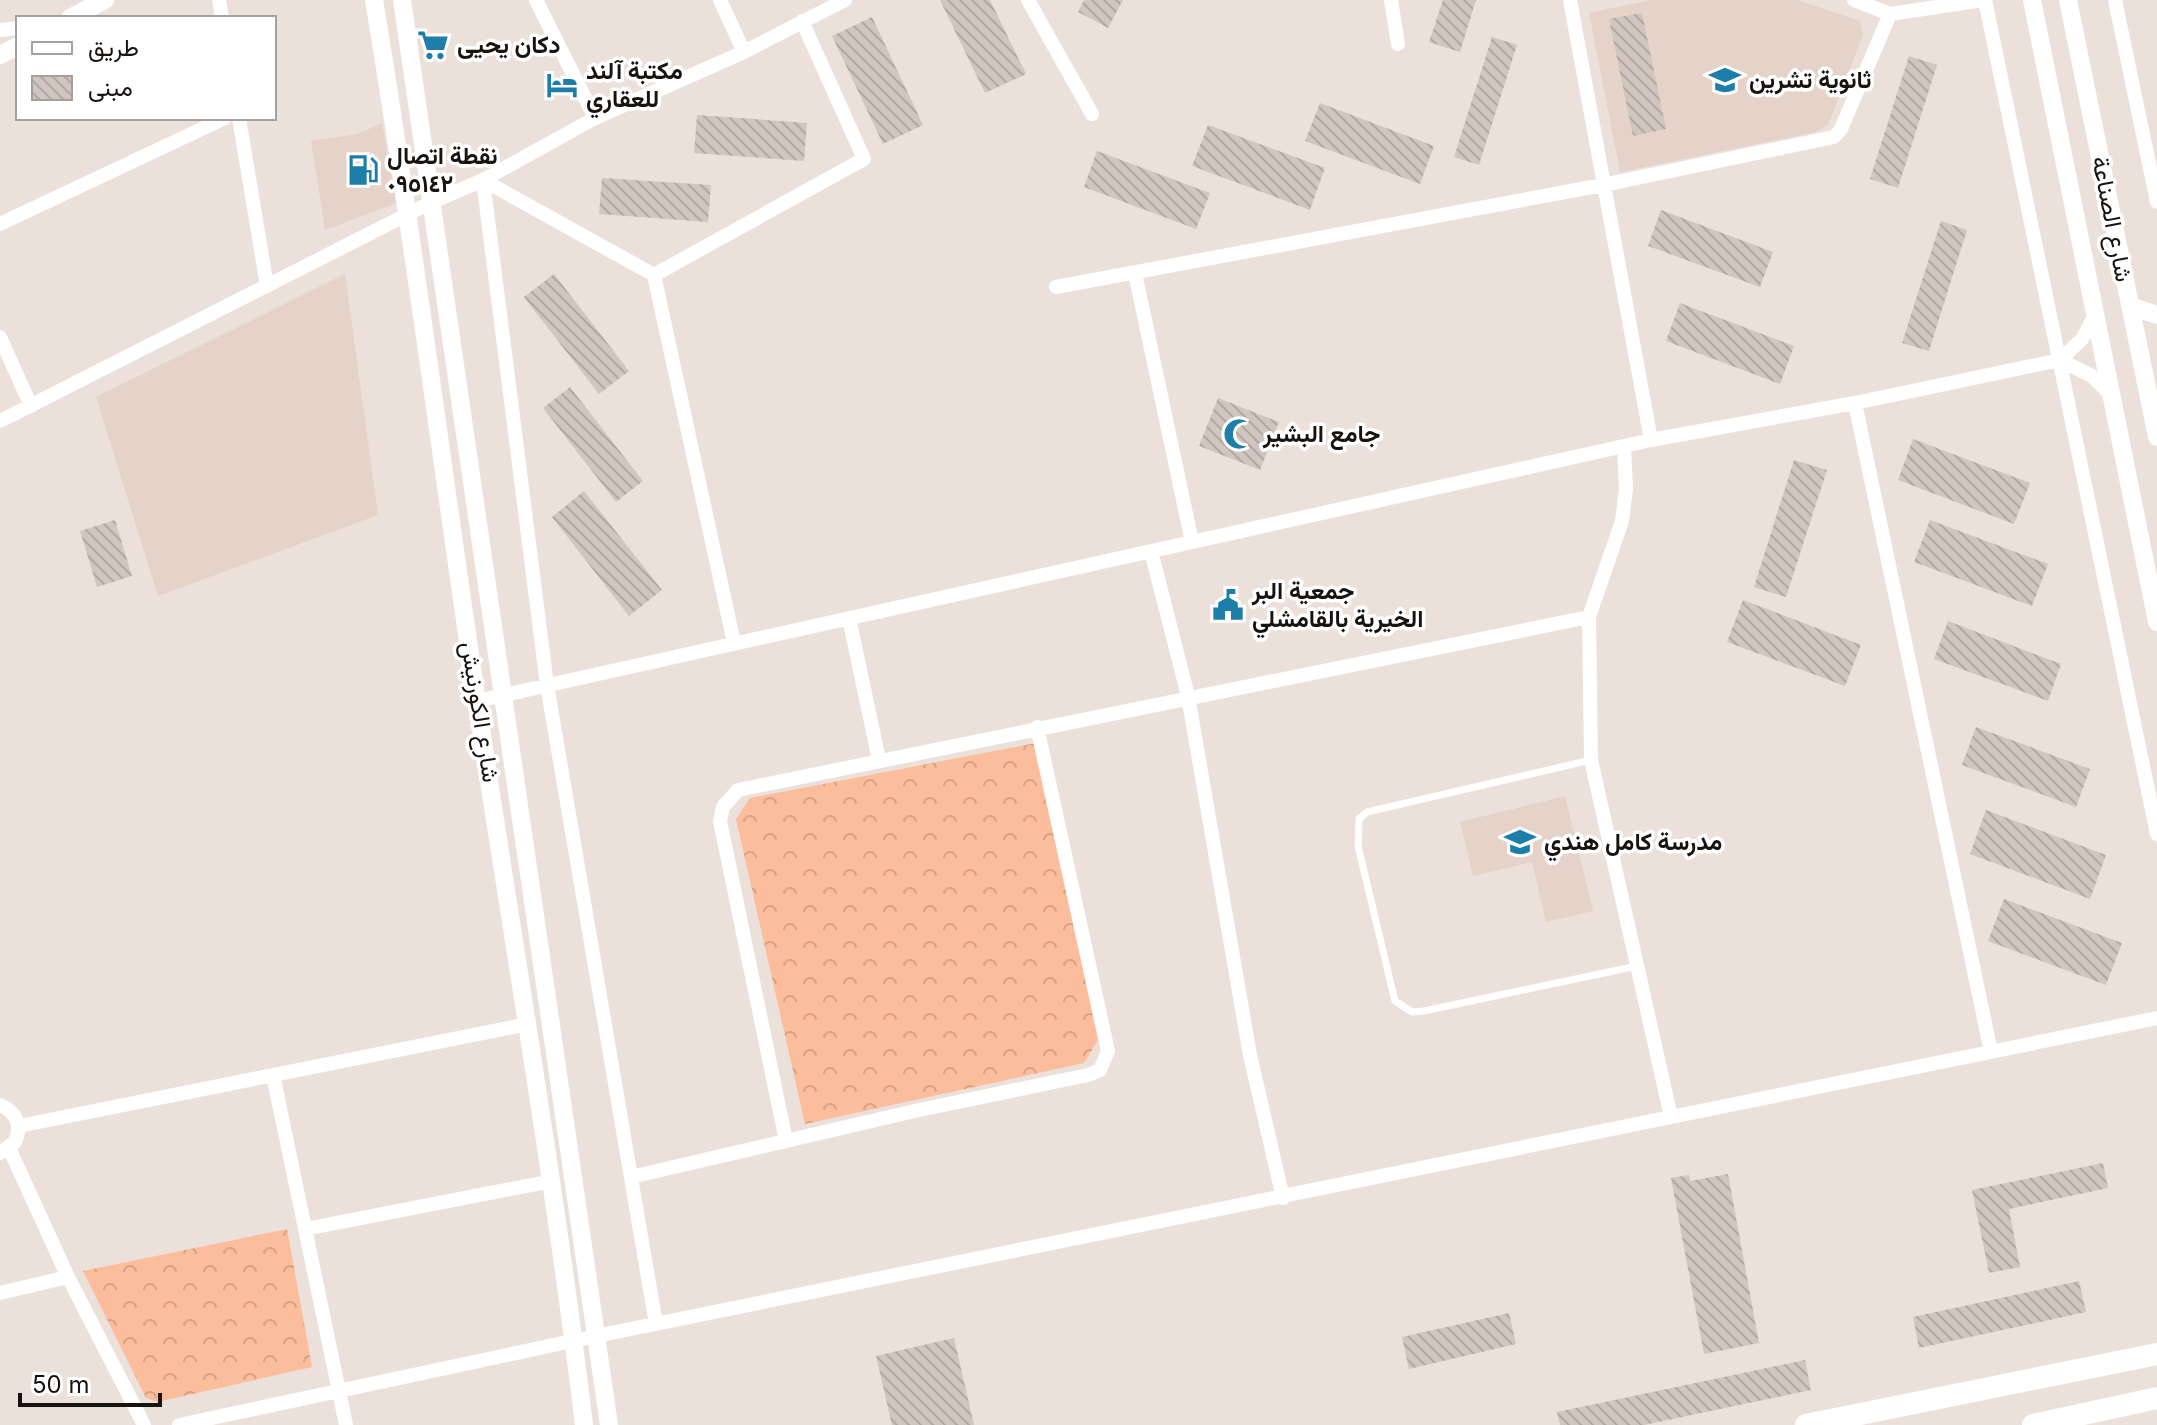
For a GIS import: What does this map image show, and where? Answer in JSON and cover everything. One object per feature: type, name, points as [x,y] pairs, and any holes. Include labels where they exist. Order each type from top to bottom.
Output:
[{"type":"main road","points":[[1806,1425],[2157,1354]]},
{"type":"main road","points":[[2033,1425],[2073,1421],[2157,1398]]},
{"type":"street","points":[[76,10],[105,0]]},
{"type":"street","name":"شارع الكورنيش","points":[[374,0],[410,214],[477,701],[552,1181],[584,1425]]},
{"type":"street","name":"شارع الكورنيش","points":[[402,0],[609,1425]]},
{"type":"street","points":[[536,0],[595,118]]},
{"type":"street","points":[[720,0],[744,52]]},
{"type":"street","points":[[0,421],[432,202],[483,180],[595,118],[744,52],[845,0]]},
{"type":"street","points":[[1028,0],[1092,114]]},
{"type":"street","points":[[1391,0],[1398,44]]},
{"type":"street","points":[[1854,0],[1890,14],[1984,0],[2157,834]]},
{"type":"street","points":[[2032,0],[2108,392],[2157,622]]},
{"type":"street","name":"شارع الصناعة","points":[[2068,0],[2130,306],[2152,380],[2157,437]]},
{"type":"street","points":[[2115,0],[2157,202]]},
{"type":"street","points":[[1574,1],[1603,185],[1651,440]]},
{"type":"street","points":[[1056,287],[1603,185],[1834,137],[1841,129],[1890,14]]},
{"type":"street","points":[[654,275],[864,159],[802,21]]},
{"type":"street","points":[[0,224],[221,120]]},
{"type":"street","points":[[239,120],[267,286]]},
{"type":"street","points":[[483,180],[654,275],[734,643]]},
{"type":"street","points":[[483,180],[547,685],[656,1324]]},
{"type":"street","points":[[1135,273],[1192,542]]},
{"type":"street","points":[[2130,306],[2157,315]]},
{"type":"street","points":[[477,701],[1651,440],[1855,403],[2060,360],[2082,339],[2094,317]]},
{"type":"street","points":[[0,337],[31,406]]},
{"type":"street","points":[[2060,360],[2092,376],[2108,392]]},
{"type":"street","points":[[1855,403],[1991,1052]]},
{"type":"street","points":[[1624,446],[1626,489],[1622,521],[1589,617],[1591,760],[1671,1117]]},
{"type":"street","points":[[1151,551],[1188,696],[1250,1055],[1283,1198]]},
{"type":"street","points":[[786,1141],[721,814],[726,800],[738,790],[1188,696],[1589,617]]},
{"type":"street","points":[[849,618],[879,760]]},
{"type":"street","points":[[631,1177],[1088,1075],[1105,1064],[1108,1051],[1037,727]]},
{"type":"street","points":[[179,1425],[596,1336],[2157,1018]]},
{"type":"street","points":[[19,1126],[528,1024]]},
{"type":"street","points":[[273,1075],[346,1425]]},
{"type":"street","points":[[0,1105],[12,1112],[19,1126],[18,1135],[5,1150],[144,1425]]},
{"type":"street","points":[[305,1229],[552,1181]]},
{"type":"street","points":[[0,1293],[68,1277]]},
{"type":"lane","points":[[1591,760],[1367,812],[1359,819],[1358,846],[1395,1001],[1402,1008],[1424,1011],[1638,966]]},
{"type":"shaded area","name":"ثانوية تشرين","points":[[1651,0],[1797,0],[1860,21],[1863,35],[1828,125],[1815,132],[1620,172],[1589,13]]},
{"type":"shaded area","points":[[382,123],[396,203],[325,230],[311,141],[358,134]]},
{"type":"shaded area","points":[[345,274],[378,515],[158,596],[96,397]]},
{"type":"shaded area","name":"مدرسة كامل هندي","points":[[1565,796],[1593,911],[1546,922],[1532,862],[1473,876],[1460,822]]},
{"type":"green space","points":[[1036,743],[1098,1040],[1084,1063],[805,1124],[736,819],[750,798]]},
{"type":"green space","points":[[287,1229],[312,1367],[157,1402],[146,1398],[83,1271]]},
{"type":"building","points":[[940,0],[990,0],[1026,74],[985,93]]},
{"type":"building","points":[[1084,0],[1123,0],[1108,28],[1078,12]]},
{"type":"building","points":[[1443,0],[1476,0],[1460,52],[1429,42]]},
{"type":"building","points":[[1642,13],[1666,129],[1633,136],[1609,19]]},
{"type":"building","points":[[872,17],[923,125],[883,144],[832,36]]},
{"type":"building","points":[[1492,37],[1517,45],[1479,165],[1454,157]]},
{"type":"building","points":[[1909,56],[1937,65],[1898,188],[1870,179]]},
{"type":"building","points":[[1320,103],[1434,146],[1420,184],[1305,141]]},
{"type":"building","points":[[697,115],[807,123],[804,161],[694,153]]},
{"type":"building","points":[[1208,125],[1325,168],[1310,210],[1192,166]]},
{"type":"building","points":[[1097,151],[1210,193],[1196,229],[1084,187]]},
{"type":"building","points":[[602,178],[711,185],[708,222],[599,214]]},
{"type":"building","points":[[1661,210],[1773,252],[1760,287],[1648,246]]},
{"type":"building","points":[[1941,221],[1967,230],[1929,351],[1902,343]]},
{"type":"building","points":[[554,274],[629,371],[599,394],[524,297]]},
{"type":"building","points":[[1680,303],[1794,346],[1780,384],[1666,341]]},
{"type":"building","points":[[570,387],[643,481],[616,502],[543,408]]},
{"type":"building","name":"جامع البشير","points":[[1218,398],[1279,422],[1260,470],[1199,446]]},
{"type":"building","points":[[1913,439],[2030,483],[2014,524],[1898,480]]},
{"type":"building","points":[[1794,460],[1827,470],[1786,597],[1754,587]]},
{"type":"building","points":[[584,491],[662,590],[629,616],[552,517]]},
{"type":"building","points":[[115,520],[132,576],[97,587],[80,531]]},
{"type":"building","points":[[1930,520],[2048,564],[2032,606],[1914,562]]},
{"type":"building","points":[[1743,600],[1861,645],[1845,686],[1727,642]]},
{"type":"building","points":[[1948,621],[2061,664],[2048,701],[1934,659]]},
{"type":"building","points":[[1976,727],[2090,769],[2076,807],[1962,765]]},
{"type":"building","points":[[1986,810],[2106,855],[2090,899],[1970,854]]},
{"type":"building","points":[[2004,899],[2122,943],[2106,985],[1988,941]]},
{"type":"building","points":[[2103,1163],[2108,1188],[2009,1209],[2020,1267],[1989,1273],[1972,1190]]},
{"type":"building","points":[[1728,1174],[1759,1343],[1704,1354],[1671,1178],[1689,1175],[1690,1181]]},
{"type":"building","points":[[2079,1281],[2086,1312],[1919,1348],[1913,1317]]},
{"type":"building","points":[[1509,1313],[1516,1344],[1409,1369],[1402,1337]]},
{"type":"building","points":[[954,1338],[974,1425],[892,1425],[876,1356]]},
{"type":"building","points":[[1805,1360],[1811,1390],[1644,1425],[1560,1425],[1557,1412]]},
{"type":"place","name":"دكان يحيى","points":[[433,45]]},
{"type":"place","name":"ثانوية تشرين","points":[[1725,80]]},
{"type":"place","name":"مكتبة آلند للعقاري","points":[[562,85]]},
{"type":"place","name":"نقطة اتصال ٠٩٥١٤٢","points":[[363,170]]},
{"type":"place","name":"جامع البشير","points":[[1239,434]]},
{"type":"place","name":"جمعية البر الخيرية بالقامشلي","points":[[1228,605]]},
{"type":"place","name":"مدرسة كامل هندي","points":[[1520,842]]}]
